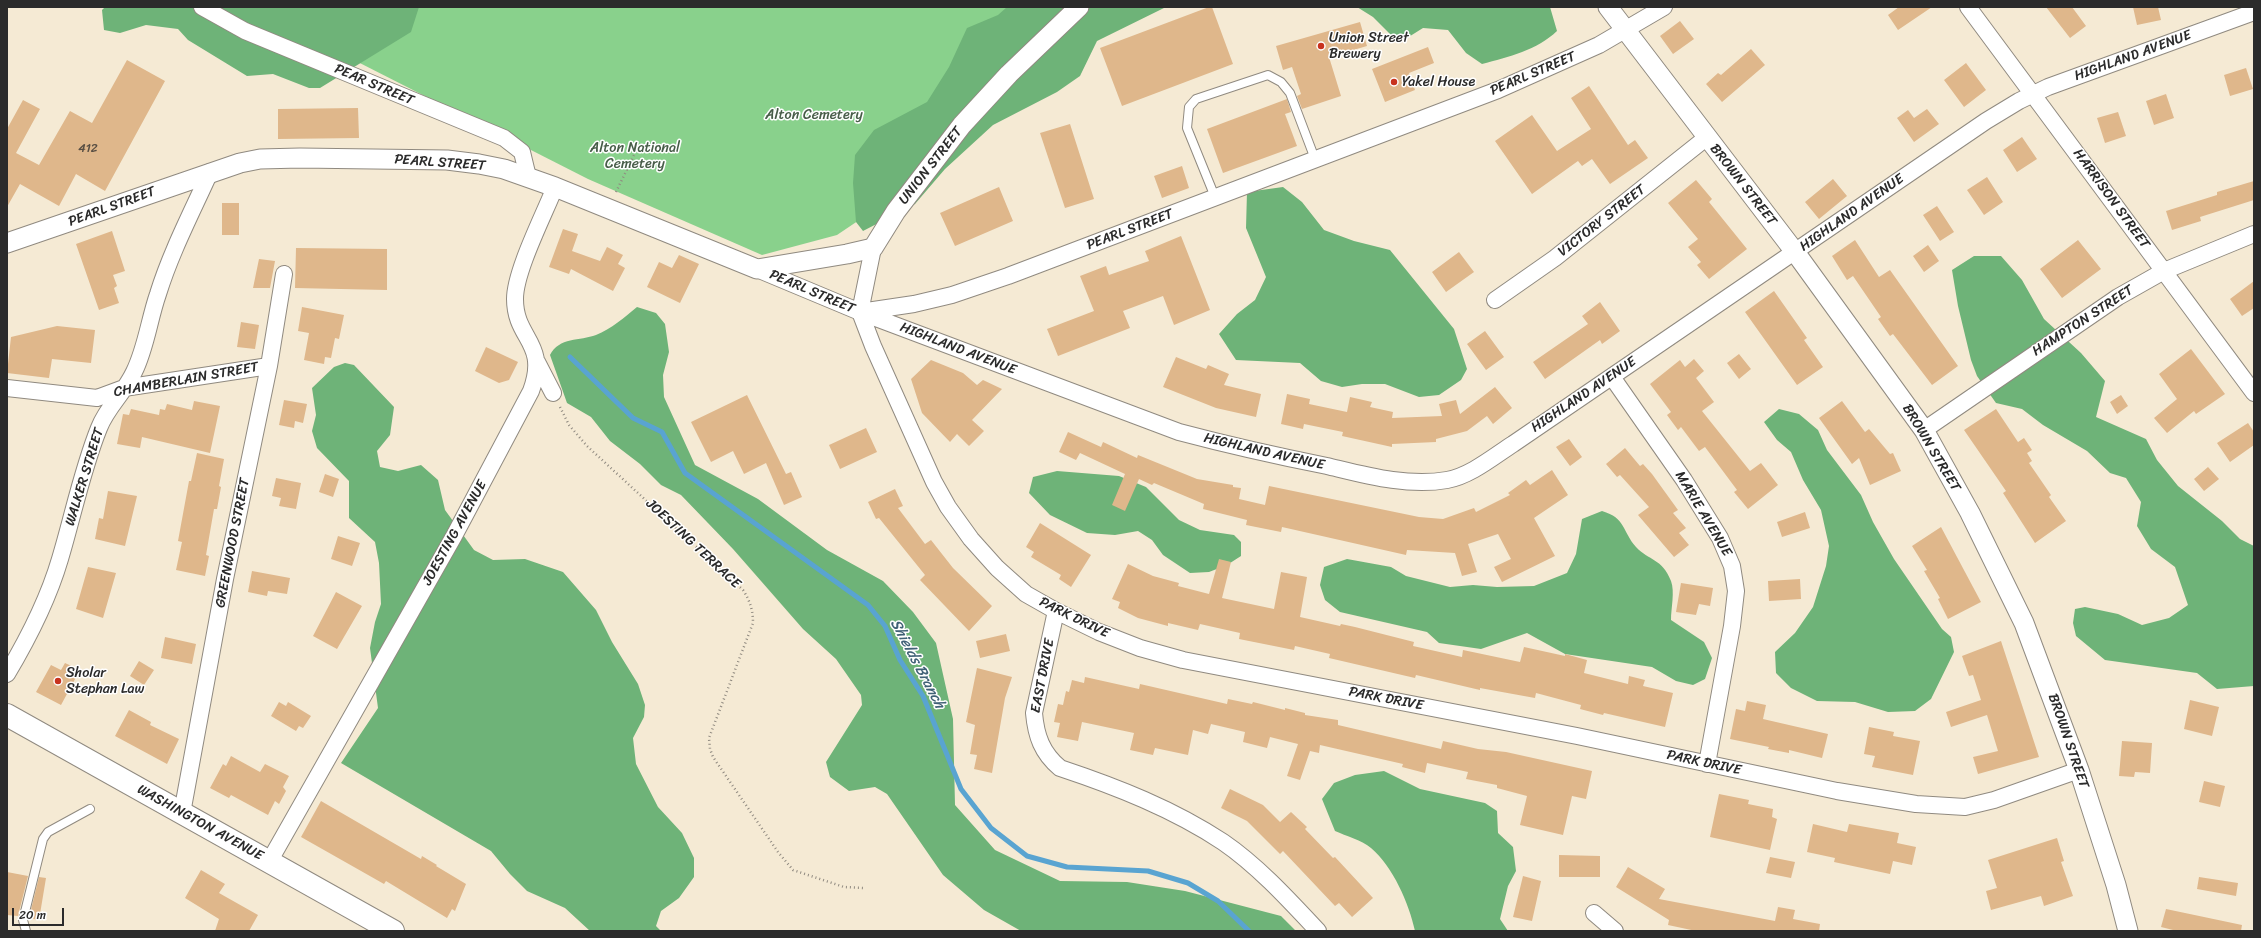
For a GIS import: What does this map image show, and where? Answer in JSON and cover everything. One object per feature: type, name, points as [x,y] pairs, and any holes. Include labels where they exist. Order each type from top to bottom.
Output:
[{"type":"main road","name":"WASHINGTON AVENUE","points":[[7,715],[393,931]]},
{"type":"street","name":"PEAR STREET","points":[[202,7],[245,31],[504,138],[522,152],[528,178]]},
{"type":"street","name":"UNION STREET","points":[[873,248],[896,211],[962,125],[1009,74],[1079,7]]},
{"type":"street","name":"BROWN STREET","points":[[1608,7],[1706,138],[1795,252],[1924,430],[1970,513],[2024,623],[2078,770],[2116,885],[2128,931]]},
{"type":"street","name":"PEARL STREET","points":[[7,243],[210,172],[260,159],[447,160],[479,164],[555,187],[757,268],[860,312],[914,304],[952,295],[1008,276],[1549,69],[1625,30],[1664,7]]},
{"type":"street","name":"HARRISON STREET","points":[[1968,7],[2254,393]]},
{"type":"street","name":"HIGHLAND AVENUE","points":[[860,312],[1179,432],[1232,446],[1398,480],[1427,482],[1447,480],[1469,472],[1612,377],[1986,121],[2033,93],[2254,12]]},
{"type":"street","name":"VICTORY STREET","points":[[1495,300],[1555,258],[1706,138]]},
{"type":"street","name":"WALKER STREET","points":[[7,674],[42,608],[52,584],[99,427],[110,408],[134,374],[142,353],[158,294],[169,262],[210,172]]},
{"type":"street","name":"JOESTING AVENUE","points":[[269,862],[454,536],[531,392],[536,377],[537,362],[534,347],[517,317],[515,298],[518,278],[555,187]]},
{"type":"street","name":"HAMPTON STREET","points":[[1924,430],[2118,297],[2164,270],[2254,234]]},
{"type":"street","points":[[757,268],[847,254],[873,248],[860,312]]},
{"type":"street","name":"GREENWOOD STREET","points":[[182,813],[226,579],[269,366],[284,274]]},
{"type":"street","name":"PARK DRIVE","points":[[860,312],[916,442],[948,507],[971,538],[997,568],[1026,594],[1056,611],[1099,632],[1140,648],[1183,660],[1577,736],[1844,792],[1916,804],[1950,807],[1965,806],[1994,800],[2078,770]]},
{"type":"street","points":[[537,362],[553,393]]},
{"type":"street","name":"CHAMBERLAIN STREET","points":[[7,388],[97,398],[124,388],[269,366]]},
{"type":"street","name":"MARIE AVENUE","points":[[1612,377],[1684,480],[1720,538],[1732,566],[1736,591],[1732,626],[1707,764]]},
{"type":"street","name":"EAST DRIVE","points":[[1056,611],[1034,713],[1035,729],[1041,746],[1051,761],[1060,768],[1140,797],[1224,842],[1248,861],[1318,931]]},
{"type":"street","points":[[1594,913],[1615,931]]},
{"type":"lane","points":[[1214,197],[1186,128],[1189,107],[1196,99],[1268,75],[1274,78],[1281,82],[1290,93],[1315,159]]},
{"type":"lane","points":[[26,931],[23,920],[43,839],[48,832],[90,809]]},
{"type":"path","points":[[608,208],[635,154]]},
{"type":"path","name":"JOESTING TERRACE","points":[[553,393],[569,425],[587,446],[743,590],[749,600],[753,612],[753,623],[709,738],[713,757],[778,852],[793,870],[807,876],[844,887],[864,888]]},
{"type":"green space","points":[[105,7],[419,7],[411,32],[320,88],[309,88],[273,74],[247,76],[188,40],[178,29],[146,25],[120,33],[104,30],[102,10]]},
{"type":"green space","points":[[298,7],[1033,7],[880,206],[837,235],[762,255],[588,179],[287,26]]},
{"type":"green space","points":[[1007,7],[1166,7],[1097,41],[1080,76],[1057,92],[993,125],[945,169],[915,204],[863,231],[856,222],[853,183],[855,155],[874,130],[927,102],[949,67],[967,28],[998,15]]},
{"type":"green space","points":[[1357,7],[1550,7],[1557,31],[1549,38],[1532,48],[1482,64],[1466,53],[1448,30],[1423,28],[1399,43],[1373,17]]},
{"type":"green space","points":[[1283,187],[1302,202],[1324,230],[1354,241],[1390,250],[1454,329],[1467,369],[1461,380],[1439,395],[1419,397],[1385,384],[1362,384],[1342,387],[1321,381],[1300,363],[1236,360],[1219,334],[1237,314],[1255,300],[1266,277],[1246,228],[1247,192]]},
{"type":"green space","points":[[1974,256],[2001,256],[2022,280],[2044,319],[2081,353],[2105,381],[2096,417],[2146,439],[2157,460],[2178,486],[2222,521],[2240,539],[2254,546],[2254,686],[2217,689],[2197,673],[2105,660],[2076,636],[2073,623],[2075,609],[2085,607],[2118,614],[2142,625],[2169,618],[2188,605],[2175,567],[2151,549],[2137,526],[2141,502],[2126,478],[2110,473],[2087,451],[2043,425],[2022,409],[1996,403],[1977,376],[1971,360],[1958,306],[1952,270]]},
{"type":"green space","points":[[637,307],[656,313],[665,324],[669,352],[663,375],[664,397],[695,465],[758,499],[827,550],[883,581],[913,612],[936,643],[953,719],[955,805],[995,850],[1060,881],[1127,882],[1185,891],[1281,916],[1296,931],[1021,931],[984,910],[943,875],[887,794],[875,787],[849,791],[830,777],[826,762],[862,705],[861,695],[836,659],[803,629],[733,549],[681,495],[661,485],[640,464],[610,441],[591,417],[567,403],[550,355],[554,349],[564,342],[590,337],[607,330]]},
{"type":"green space","points":[[345,363],[354,365],[394,407],[390,435],[377,451],[380,467],[398,471],[421,465],[438,480],[445,510],[474,550],[493,560],[525,559],[563,572],[596,610],[612,642],[638,684],[645,705],[644,717],[633,738],[636,764],[658,807],[682,833],[694,858],[694,877],[679,898],[661,911],[656,926],[661,931],[590,931],[565,908],[527,891],[510,874],[491,851],[341,763],[378,708],[370,648],[375,622],[381,604],[379,563],[375,542],[349,518],[349,481],[317,448],[312,431],[316,415],[312,388],[334,367]]},
{"type":"green space","points":[[1779,409],[1799,414],[1818,430],[1827,450],[1861,495],[1873,522],[1894,559],[1942,629],[1951,637],[1954,652],[1931,699],[1915,711],[1888,712],[1855,702],[1817,701],[1791,688],[1776,673],[1775,652],[1795,633],[1813,607],[1826,566],[1829,546],[1821,510],[1803,480],[1791,452],[1777,440],[1764,422]]},
{"type":"green space","points":[[1057,471],[1119,476],[1146,487],[1179,520],[1200,530],[1234,535],[1241,542],[1241,556],[1227,565],[1209,572],[1190,573],[1163,555],[1152,540],[1138,531],[1115,535],[1087,533],[1050,515],[1029,493],[1033,477]]},
{"type":"green space","points":[[1602,511],[1610,514],[1620,521],[1636,547],[1664,568],[1671,581],[1673,590],[1671,620],[1704,642],[1712,658],[1705,679],[1693,685],[1676,681],[1652,667],[1565,654],[1527,633],[1481,649],[1439,643],[1427,632],[1340,612],[1325,600],[1320,585],[1324,567],[1347,559],[1391,567],[1406,576],[1450,587],[1473,585],[1497,587],[1534,586],[1567,573],[1576,554],[1582,519]]},
{"type":"green space","points":[[1384,771],[1420,789],[1485,803],[1497,811],[1498,833],[1513,847],[1516,871],[1508,886],[1500,919],[1508,931],[1415,931],[1409,909],[1399,886],[1379,856],[1371,848],[1359,840],[1335,831],[1322,799],[1334,783],[1355,775]]},
{"type":"building","points":[[1212,7],[1233,64],[1122,106],[1100,48]]},
{"type":"building","points":[[1899,7],[1932,7],[1898,30],[1888,15]]},
{"type":"building","points":[[2046,7],[2072,7],[2086,26],[2070,38]]},
{"type":"building","points":[[2133,7],[2158,7],[2161,20],[2137,25]]},
{"type":"building","points":[[1680,21],[1694,39],[1673,54],[1660,36]]},
{"type":"building","points":[[1360,22],[1367,46],[1329,57],[1341,96],[1302,109],[1297,96],[1301,94],[1292,67],[1283,70],[1276,46]]},
{"type":"building","name":"Yakel House","points":[[1428,47],[1434,63],[1409,73],[1415,90],[1385,102],[1372,69]]},
{"type":"building","points":[[1751,49],[1765,65],[1722,102],[1706,84],[1718,73],[1721,75]]},
{"type":"building","points":[[127,60],[165,81],[105,191],[76,174],[59,206],[20,184],[7,207],[7,129],[23,100],[40,109],[16,153],[39,165],[70,111],[92,123]]},
{"type":"building","points":[[1966,63],[1986,90],[1964,107],[1944,80]]},
{"type":"building","points":[[2246,68],[2253,89],[2230,96],[2224,75]]},
{"type":"building","points":[[1589,86],[1628,145],[1635,140],[1648,158],[1610,184],[1592,159],[1582,166],[1578,161],[1532,194],[1495,141],[1532,115],[1557,151],[1591,129],[1571,98]]},
{"type":"building","points":[[2166,94],[2174,118],[2154,125],[2146,101]]},
{"type":"building","points":[[1287,99],[1291,112],[1285,114],[1297,146],[1223,173],[1207,129]]},
{"type":"building","points":[[358,108],[359,138],[278,139],[278,109]]},
{"type":"building","points":[[1927,109],[1939,124],[1914,142],[1897,118],[1908,110],[1914,118]]},
{"type":"building","points":[[2118,112],[2126,136],[2105,143],[2097,118]]},
{"type":"building","points":[[1070,124],[1094,199],[1065,208],[1040,133]]},
{"type":"building","points":[[2022,137],[2037,159],[2017,172],[2003,150]]},
{"type":"building","points":[[1182,166],[1189,188],[1162,198],[1154,176]]},
{"type":"building","points":[[1987,177],[2003,202],[1984,215],[1967,190]]},
{"type":"building","points":[[1833,179],[1847,196],[1819,219],[1805,202]]},
{"type":"building","points":[[1696,180],[1712,199],[1709,202],[1747,249],[1709,279],[1697,265],[1701,262],[1688,247],[1698,239],[1668,203]]},
{"type":"building","points":[[2254,181],[2254,200],[2200,217],[2201,221],[2172,230],[2166,211],[2217,195],[2217,192]]},
{"type":"building","points":[[999,187],[1013,221],[955,246],[940,213]]},
{"type":"building","points":[[222,203],[239,203],[239,235],[222,235]]},
{"type":"building","points":[[1937,206],[1954,232],[1940,241],[1923,215]]},
{"type":"building","points":[[563,229],[578,234],[572,251],[600,261],[607,247],[623,255],[618,264],[625,268],[613,291],[571,269],[569,274],[549,267]]},
{"type":"building","points":[[112,231],[125,271],[113,275],[117,286],[114,288],[119,303],[99,310],[76,244]]},
{"type":"building","points":[[1181,236],[1210,310],[1174,325],[1163,296],[1123,311],[1130,328],[1058,356],[1047,329],[1094,311],[1080,276],[1106,266],[1109,275],[1149,261],[1145,251]]},
{"type":"building","points":[[1855,240],[1879,277],[1890,270],[1958,366],[1932,385],[1893,334],[1890,336],[1878,319],[1881,317],[1853,276],[1847,280],[1832,256]]},
{"type":"building","points":[[2078,240],[2101,269],[2062,298],[2040,269]]},
{"type":"building","points":[[1928,245],[1939,261],[1924,272],[1913,256]]},
{"type":"building","points":[[296,248],[387,249],[387,290],[295,288]]},
{"type":"building","points":[[1459,252],[1474,272],[1446,292],[1432,272]]},
{"type":"building","points":[[679,255],[699,264],[680,303],[647,287],[659,262],[672,268]]},
{"type":"building","points":[[259,259],[275,261],[270,288],[253,288]]},
{"type":"building","points":[[2254,281],[2254,308],[2242,316],[2230,299]]},
{"type":"building","points":[[1774,291],[1807,338],[1804,340],[1823,367],[1797,385],[1745,312]]},
{"type":"building","points":[[1600,302],[1620,331],[1602,344],[1600,340],[1545,379],[1533,362],[1588,324],[1582,316]]},
{"type":"building","points":[[302,307],[344,315],[339,339],[335,338],[331,358],[325,357],[324,364],[304,360],[309,333],[298,331]]},
{"type":"building","points":[[241,322],[259,325],[255,349],[237,347]]},
{"type":"building","points":[[57,326],[95,330],[91,363],[52,359],[49,378],[7,373],[11,337]]},
{"type":"building","points":[[1485,331],[1504,357],[1486,370],[1467,344]]},
{"type":"building","points":[[486,347],[518,362],[509,380],[499,383],[475,371]]},
{"type":"building","points":[[2191,349],[2225,394],[2196,414],[2194,411],[2167,433],[2154,418],[2177,399],[2159,374]]},
{"type":"building","points":[[1739,354],[1751,369],[1739,379],[1727,363]]},
{"type":"building","points":[[1176,357],[1206,369],[1208,365],[1229,374],[1224,385],[1261,394],[1256,417],[1216,408],[1163,387]]},
{"type":"building","points":[[1694,359],[1704,371],[1696,378],[1714,402],[1702,411],[1750,471],[1761,463],[1778,485],[1748,509],[1734,492],[1737,490],[1705,447],[1699,451],[1681,427],[1678,430],[1667,415],[1671,412],[1650,384],[1680,360],[1685,367]]},
{"type":"building","points":[[931,360],[963,373],[977,385],[983,380],[1002,389],[972,420],[984,431],[969,446],[957,434],[950,442],[922,413],[911,379]]},
{"type":"building","points":[[1495,387],[1512,408],[1493,424],[1487,416],[1467,431],[1436,439],[1436,442],[1392,444],[1392,447],[1342,436],[1343,432],[1304,424],[1303,429],[1281,424],[1287,394],[1310,399],[1309,404],[1347,412],[1350,397],[1372,402],[1370,407],[1393,412],[1392,418],[1442,416],[1439,404],[1456,400],[1460,414]]},
{"type":"building","points":[[747,395],[786,474],[791,472],[802,497],[784,505],[766,463],[744,474],[733,451],[711,462],[691,422]]},
{"type":"building","points":[[2121,395],[2128,406],[2117,414],[2110,402]]},
{"type":"building","points":[[284,400],[307,404],[303,423],[295,421],[294,428],[279,425]]},
{"type":"building","points":[[194,401],[220,406],[210,453],[142,437],[140,448],[117,444],[123,414],[129,415],[131,409],[159,415],[160,409],[165,410],[167,404],[192,410]]},
{"type":"building","points":[[1842,401],[1865,432],[1869,429],[1890,454],[1893,453],[1901,471],[1870,485],[1859,458],[1852,464],[1819,418]]},
{"type":"building","points":[[1996,409],[2018,442],[2024,438],[2032,450],[2027,453],[2032,461],[2029,463],[2051,495],[2049,497],[2066,521],[2035,543],[2003,493],[2006,491],[1964,430]]},
{"type":"building","points":[[2248,423],[2254,432],[2254,445],[2230,462],[2217,443]]},
{"type":"building","points":[[866,428],[877,452],[840,469],[829,445]]},
{"type":"building","points":[[1068,432],[1101,447],[1103,442],[1137,458],[1138,455],[1197,479],[1233,485],[1233,487],[1241,488],[1239,499],[1265,505],[1269,486],[1419,517],[1443,519],[1474,508],[1476,512],[1510,495],[1508,493],[1526,480],[1530,485],[1552,470],[1568,495],[1534,518],[1555,556],[1502,582],[1494,567],[1511,559],[1498,534],[1468,544],[1477,572],[1462,576],[1455,553],[1407,550],[1406,555],[1282,527],[1281,532],[1246,525],[1247,520],[1203,509],[1204,504],[1154,483],[1152,485],[1139,479],[1125,511],[1112,505],[1125,474],[1080,453],[1076,460],[1059,452]]},
{"type":"building","points":[[1569,439],[1582,457],[1570,466],[1556,447]]},
{"type":"building","points":[[1625,448],[1640,466],[1643,464],[1652,474],[1678,510],[1673,513],[1686,528],[1679,533],[1689,545],[1674,557],[1638,515],[1649,507],[1620,475],[1617,477],[1606,464]]},
{"type":"building","points":[[197,453],[224,459],[219,486],[221,487],[217,509],[214,509],[206,555],[209,556],[205,576],[176,570],[182,542],[178,541],[189,481],[191,481]]},
{"type":"building","points":[[2208,467],[2219,479],[2204,491],[2194,479]]},
{"type":"building","points":[[325,474],[339,479],[333,497],[319,492]]},
{"type":"building","points":[[276,478],[301,483],[296,509],[279,506],[281,498],[272,496]]},
{"type":"building","points":[[895,489],[903,506],[898,508],[925,544],[931,540],[953,568],[992,606],[969,631],[920,580],[925,575],[879,518],[876,519],[868,502]]},
{"type":"building","points":[[108,491],[137,496],[125,546],[95,539],[99,518],[103,519]]},
{"type":"building","points":[[1805,512],[1810,528],[1782,537],[1777,522]]},
{"type":"building","points":[[1040,523],[1091,555],[1071,587],[1059,579],[1061,575],[1031,557],[1034,552],[1026,547]]},
{"type":"building","points":[[1941,527],[1981,602],[1948,619],[1938,599],[1940,598],[1924,571],[1927,570],[1912,546]]},
{"type":"building","points":[[338,536],[360,543],[352,566],[331,559]]},
{"type":"building","points":[[1219,559],[1231,562],[1222,598],[1274,609],[1281,572],[1307,577],[1300,617],[1340,626],[1341,624],[1355,627],[1414,642],[1413,646],[1462,657],[1463,650],[1520,662],[1524,647],[1565,656],[1565,654],[1587,660],[1584,673],[1628,684],[1629,676],[1645,680],[1643,686],[1673,693],[1665,727],[1580,709],[1581,705],[1536,693],[1535,698],[1480,688],[1480,690],[1416,675],[1415,678],[1329,658],[1330,654],[1295,646],[1294,650],[1239,639],[1240,633],[1200,624],[1198,630],[1168,623],[1168,626],[1138,618],[1118,608],[1120,602],[1112,599],[1128,564],[1153,576],[1179,583],[1178,586],[1209,594]]},
{"type":"building","points":[[88,567],[116,573],[103,618],[76,609]]},
{"type":"building","points":[[252,571],[290,578],[287,594],[268,591],[267,596],[248,592]]},
{"type":"building","points":[[1800,579],[1801,599],[1769,601],[1768,581]]},
{"type":"building","points":[[1681,583],[1713,588],[1710,606],[1699,604],[1696,615],[1676,612]]},
{"type":"building","points":[[336,592],[362,606],[337,649],[313,636]]},
{"type":"building","points":[[1006,634],[1010,651],[980,658],[976,641]]},
{"type":"building","points":[[165,637],[196,644],[192,664],[161,658]]},
{"type":"building","points":[[2001,641],[2039,757],[1978,774],[1973,757],[1998,751],[1987,715],[1951,727],[1946,712],[1981,700],[1973,675],[1969,676],[1962,656]]},
{"type":"building","points":[[139,661],[154,670],[144,685],[130,676]]},
{"type":"building","name":"Sholar Stephan Law","points":[[65,663],[80,670],[61,705],[36,692],[51,665],[61,670]]},
{"type":"building","points":[[977,668],[1012,677],[1005,698],[992,773],[974,769],[977,755],[970,754],[975,725],[966,722]]},
{"type":"building","points":[[1085,677],[1139,689],[1140,684],[1227,704],[1228,699],[1252,704],[1253,702],[1285,710],[1285,708],[1305,713],[1305,715],[1338,720],[1338,725],[1441,749],[1443,741],[1478,749],[1506,752],[1592,771],[1586,799],[1572,796],[1563,835],[1520,825],[1527,796],[1497,788],[1497,785],[1466,779],[1468,772],[1427,763],[1425,773],[1402,767],[1403,764],[1320,745],[1319,753],[1310,751],[1300,780],[1287,776],[1298,744],[1270,737],[1267,748],[1243,742],[1245,732],[1211,724],[1208,734],[1193,730],[1188,755],[1155,748],[1153,755],[1130,750],[1134,733],[1082,722],[1078,741],[1057,737],[1060,723],[1054,722],[1058,704],[1063,705],[1066,691],[1069,692],[1072,680],[1084,683]]},
{"type":"building","points":[[2190,700],[2219,707],[2212,736],[2184,729]]},
{"type":"building","points":[[1747,701],[1766,705],[1763,719],[1828,734],[1822,758],[1789,750],[1789,753],[1768,749],[1769,747],[1730,739],[1736,709],[1745,711]]},
{"type":"building","points":[[279,702],[286,706],[288,702],[311,716],[303,728],[299,726],[296,731],[271,716]]},
{"type":"building","points":[[129,710],[151,722],[150,725],[179,739],[167,764],[115,736]]},
{"type":"building","points":[[1869,727],[1894,732],[1893,736],[1920,741],[1913,775],[1872,767],[1875,756],[1864,754]]},
{"type":"building","points":[[2122,741],[2152,743],[2150,773],[2135,772],[2134,777],[2119,776]]},
{"type":"building","points":[[231,756],[260,772],[265,764],[289,776],[283,787],[286,791],[279,804],[275,801],[268,815],[231,795],[229,798],[210,788],[223,764],[226,766]]},
{"type":"building","points":[[2204,781],[2225,786],[2220,807],[2199,802]]},
{"type":"building","points":[[1230,789],[1263,805],[1280,822],[1291,812],[1307,827],[1305,829],[1333,858],[1335,857],[1373,898],[1352,917],[1339,903],[1335,906],[1283,851],[1280,854],[1247,821],[1221,808]]},
{"type":"building","points":[[1719,794],[1749,800],[1748,804],[1773,809],[1772,817],[1777,819],[1770,850],[1710,837]]},
{"type":"building","points":[[321,801],[421,859],[422,856],[466,884],[455,911],[452,909],[447,918],[386,881],[384,884],[301,837]]},
{"type":"building","points":[[1813,824],[1847,832],[1849,824],[1899,833],[1897,843],[1916,847],[1912,865],[1893,861],[1890,874],[1834,862],[1835,858],[1807,852]]},
{"type":"building","points":[[2057,838],[2064,861],[2061,862],[2073,896],[2044,906],[2041,896],[1991,910],[1986,891],[1997,888],[1988,860]]},
{"type":"building","points":[[1559,855],[1600,856],[1600,877],[1559,877]]},
{"type":"building","points":[[1770,857],[1795,862],[1791,878],[1766,873]]},
{"type":"building","points":[[1628,867],[1665,889],[1659,899],[1775,921],[1778,907],[1795,910],[1793,919],[1820,924],[1819,931],[1696,931],[1668,925],[1669,920],[1616,887]]},
{"type":"building","points":[[201,870],[225,884],[219,893],[258,915],[249,931],[215,931],[219,919],[185,898]]},
{"type":"building","points":[[7,872],[28,876],[18,916],[7,915]]},
{"type":"building","points":[[1523,876],[1541,881],[1532,921],[1513,917]]},
{"type":"building","points":[[39,877],[46,878],[39,920],[29,918]]},
{"type":"building","points":[[2199,877],[2238,883],[2236,896],[2197,889]]},
{"type":"building","points":[[2166,909],[2242,925],[2241,931],[2177,931],[2161,927]]},
{"type":"waterway","name":"Shields Branch","points":[[570,357],[633,418],[662,432],[685,473],[868,605],[885,626],[900,660],[923,696],[961,789],[991,828],[1027,856],[1067,867],[1148,871],[1188,883],[1218,901],[1249,931]]},
{"type":"place","name":"Union Street Brewery","points":[[1321,46]]},
{"type":"place","name":"Yakel House","points":[[1394,82]]},
{"type":"place","name":"Sholar Stephan Law","points":[[58,681]]},
{"type":"park label","name":"Alton Cemetery","points":[[814,115]]},
{"type":"park label","name":"Alton National Cemetery","points":[[635,156]]}]
